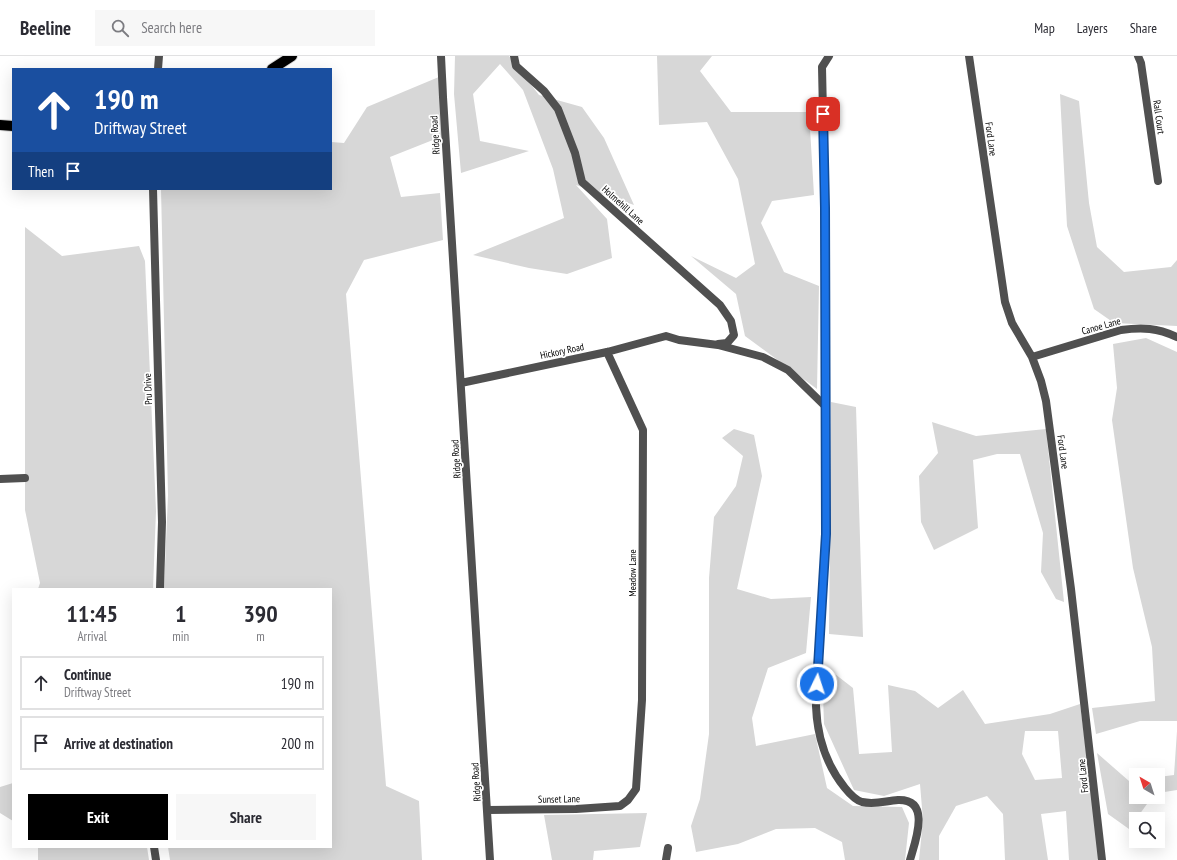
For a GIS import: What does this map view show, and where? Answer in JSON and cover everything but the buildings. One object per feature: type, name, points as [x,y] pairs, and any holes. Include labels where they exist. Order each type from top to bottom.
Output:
[{"type":"main road","points":[[274,68],[292,56]]},
{"type":"main road","points":[[0,125],[12,126]]},
{"type":"street","points":[[158,68],[159,56]]},
{"type":"street","name":"Ridge Road","points":[[441,56],[490,860]]},
{"type":"street","name":"Holmehill Lane","points":[[514,56],[516,66],[544,91],[558,109],[575,153],[582,182],[720,305],[731,321],[734,335],[726,343],[716,345]]},
{"type":"street","points":[[829,56],[822,67],[825,208],[826,534],[816,706],[818,729],[829,763],[834,773],[849,792],[860,801],[871,804],[905,800],[911,803],[915,808],[918,813],[919,829],[910,860]]},
{"type":"street","name":"Ford Lane","points":[[969,56],[1005,302],[1012,323],[1032,357],[1040,381],[1048,418],[1071,589],[1102,860]]},
{"type":"street","name":"Rall Court","points":[[1138,56],[1141,63],[1158,180]]},
{"type":"street","name":"Pru Drive","points":[[152,190],[162,522],[160,588]]},
{"type":"street","name":"Canoe Lane","points":[[1032,357],[1121,330],[1136,328],[1162,331],[1177,337]]},
{"type":"street","name":"Hickory Road","points":[[461,383],[607,352],[666,336],[679,340],[716,345]]},
{"type":"street","points":[[716,345],[762,357],[788,370],[826,407]]},
{"type":"street","name":"Meadow Lane","points":[[607,352],[643,430],[642,700],[636,789],[628,800]]},
{"type":"street","points":[[0,479],[25,478]]},
{"type":"street","name":"Sunset Lane","points":[[488,810],[583,809],[620,806],[628,800]]},
{"type":"street","points":[[154,848],[156,860]]},
{"type":"street","points":[[666,860],[668,848]]},
{"type":"shaded area","points":[[455,56],[509,56],[539,95],[582,107],[604,138],[634,205],[576,185],[607,219],[612,258],[567,274],[529,268],[473,255],[564,218],[553,169],[523,90],[500,64],[473,94],[480,141],[529,151],[461,173],[454,94]]},
{"type":"shaded area","points":[[657,56],[712,56],[700,71],[731,112],[809,112],[814,195],[772,201],[761,223],[784,272],[819,286],[817,389],[745,336],[736,294],[691,256],[736,278],[755,264],[738,179],[707,122],[659,125]]},
{"type":"shaded area","points":[[446,74],[448,134],[390,157],[401,197],[440,193],[443,240],[364,260],[346,294],[386,786],[419,801],[422,860],[170,860],[168,848],[332,848],[332,588],[164,588],[168,495],[161,190],[332,190],[332,142],[344,143],[367,107]]},
{"type":"shaded area","points":[[1060,94],[1079,101],[1089,203],[1097,247],[1124,272],[1171,267],[1177,260],[1177,326],[1114,323],[1094,309],[1067,226]]},
{"type":"shaded area","points":[[25,227],[62,256],[139,246],[145,261],[156,511],[153,588],[38,588],[40,583],[25,510]]},
{"type":"shaded area","points":[[1146,338],[1177,352],[1177,721],[1140,721],[1096,734],[1092,708],[1155,701],[1152,647],[1133,568],[1112,420],[1117,388],[1113,344]]},
{"type":"shaded area","points":[[831,402],[856,407],[863,637],[829,634]]},
{"type":"shaded area","points":[[932,422],[976,436],[1046,429],[1064,602],[1056,599],[1041,572],[1043,533],[1020,454],[997,454],[973,460],[978,528],[934,550],[921,522],[919,476],[938,453]]},
{"type":"shaded area","points":[[734,429],[754,435],[762,476],[737,589],[771,599],[811,597],[806,653],[768,668],[752,718],[756,746],[815,734],[827,788],[853,806],[902,807],[909,823],[905,860],[845,860],[842,842],[815,828],[776,829],[738,844],[696,852],[691,826],[700,799],[709,734],[709,578],[714,517],[736,486],[743,456],[722,438]]},
{"type":"shaded area","points":[[822,664],[853,688],[859,754],[892,752],[888,685],[915,691],[938,708],[963,690],[985,724],[1050,714],[1080,704],[1100,858],[1097,860],[1069,860],[1066,811],[1041,814],[1048,860],[1005,860],[1003,814],[987,796],[956,806],[939,836],[939,860],[919,860],[923,820],[920,784],[884,796],[854,790],[824,724]],"holes":[[[1025,731],[1058,731],[1062,778],[1035,780],[1022,754]]]},
{"type":"shaded area","points":[[1177,731],[1177,790],[1165,792],[1165,776],[1174,775]]},
{"type":"shaded area","points":[[1097,753],[1129,781],[1129,804],[1147,804],[1141,812],[1129,812],[1129,829],[1108,814]]},
{"type":"shaded area","points":[[12,783],[12,820],[0,813],[0,787]]},
{"type":"shaded area","points":[[647,813],[640,847],[594,851],[593,860],[552,860],[544,815]]},
{"type":"shaded area","points":[[38,848],[147,848],[149,860],[38,860]]},
{"type":"route","points":[[817,684],[826,534],[825,208],[823,114]]}]
